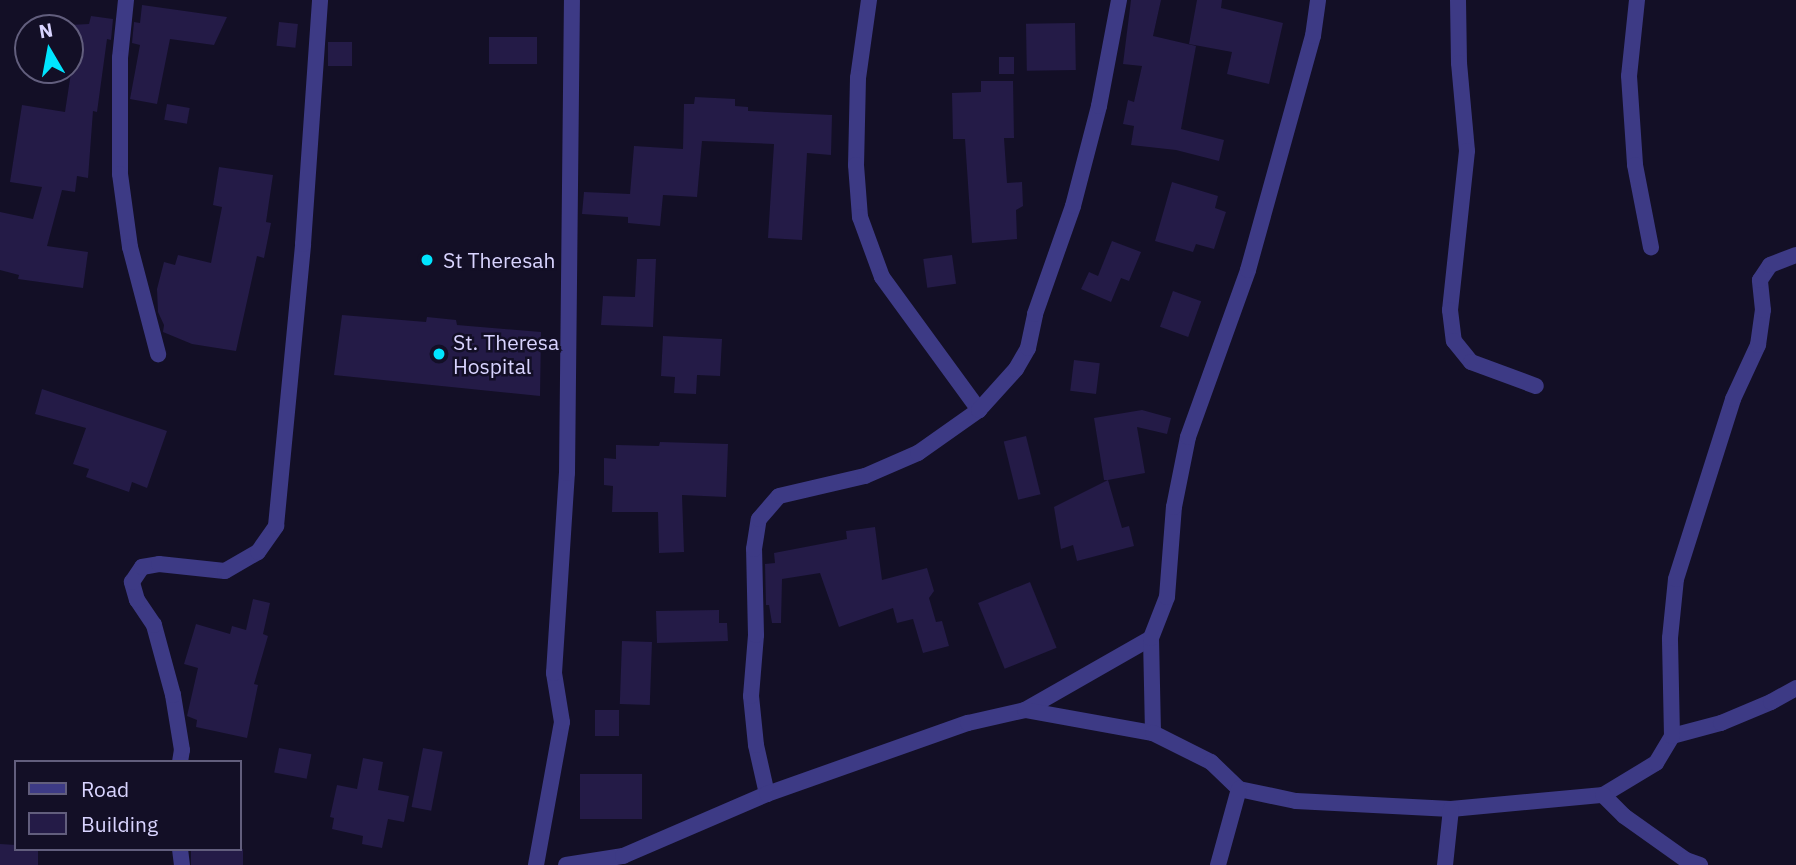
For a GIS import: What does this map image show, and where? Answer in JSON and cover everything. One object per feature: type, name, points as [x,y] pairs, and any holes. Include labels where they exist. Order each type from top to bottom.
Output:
[{"type":"street","points":[[126,0],[126,21],[120,58],[120,174],[130,247],[158,354]]},
{"type":"street","points":[[180,760],[182,750],[173,695],[154,625],[137,600],[132,582],[142,567],[159,564],[226,571],[258,552],[276,526],[303,244],[320,0]]},
{"type":"street","points":[[537,865],[562,722],[554,673],[567,473],[572,0]]},
{"type":"street","points":[[869,0],[858,78],[856,164],[860,216],[881,278],[979,410]]},
{"type":"street","points":[[767,794],[756,745],[751,696],[756,635],[754,549],[758,519],[779,496],[865,476],[918,453],[979,410],[1016,369],[1028,348],[1035,314],[1073,206],[1096,118],[1118,0]]},
{"type":"street","points":[[1153,733],[1151,638],[1167,597],[1174,507],[1188,437],[1248,270],[1313,36],[1318,0]]},
{"type":"street","points":[[1458,0],[1459,64],[1466,151],[1450,310],[1454,341],[1471,362],[1536,387]]},
{"type":"street","points":[[1637,0],[1629,76],[1635,165],[1651,247]]},
{"type":"street","points":[[1025,710],[1153,733],[1211,762],[1239,789],[1296,801],[1451,809],[1603,795],[1656,763],[1672,736],[1670,638],[1676,579],[1732,399],[1758,345],[1763,310],[1760,280],[1770,265],[1796,256]]},
{"type":"street","points":[[566,865],[625,860],[767,794],[968,723],[1025,710],[1151,638]]},
{"type":"street","points":[[1672,736],[1721,723],[1771,702],[1796,688]]},
{"type":"street","points":[[1218,865],[1239,789]]},
{"type":"street","points":[[1603,795],[1624,816],[1686,860],[1700,865]]},
{"type":"street","points":[[1445,865],[1451,809]]},
{"type":"building","points":[[1131,0],[1161,0],[1153,36],[1196,46],[1181,129],[1224,140],[1219,161],[1176,150],[1131,145],[1134,126],[1123,124],[1128,100],[1134,102],[1142,66],[1123,64]]},
{"type":"building","points":[[1197,0],[1222,0],[1221,8],[1283,23],[1269,84],[1227,74],[1232,52],[1189,44]]},
{"type":"building","points":[[142,5],[227,17],[214,45],[170,39],[157,104],[130,99],[140,45],[132,43],[134,22],[140,23]]},
{"type":"building","points":[[91,16],[113,19],[111,40],[107,39],[97,112],[93,111],[88,178],[77,176],[75,192],[62,190],[47,246],[88,252],[83,288],[18,279],[19,275],[0,270],[0,212],[33,219],[42,187],[10,182],[22,105],[65,112],[69,84],[84,84],[84,24],[89,24]]},
{"type":"building","points":[[279,22],[298,24],[295,48],[276,46]]},
{"type":"building","points":[[1075,23],[1076,70],[1027,71],[1026,24]]},
{"type":"building","points":[[489,37],[537,37],[537,64],[489,64]]},
{"type":"building","points":[[328,42],[352,42],[352,66],[328,66]]},
{"type":"building","points":[[999,57],[1014,57],[1014,74],[999,74]]},
{"type":"building","points":[[981,81],[1013,81],[1014,138],[1004,138],[1007,183],[1022,182],[1023,206],[1016,210],[1017,239],[972,243],[965,139],[953,139],[952,93],[981,92]]},
{"type":"building","points":[[695,97],[735,99],[735,106],[748,107],[748,111],[832,115],[831,155],[807,153],[802,240],[768,238],[774,144],[702,141],[697,197],[663,195],[660,226],[628,223],[628,217],[582,214],[584,192],[630,194],[634,146],[683,149],[684,104],[694,104]]},
{"type":"building","points":[[167,104],[190,108],[187,124],[164,120]]},
{"type":"building","points":[[219,167],[273,175],[266,222],[271,223],[264,258],[257,256],[236,351],[192,344],[163,332],[164,325],[158,312],[157,289],[164,262],[175,265],[178,255],[211,263],[222,207],[213,205]]},
{"type":"building","points":[[1172,182],[1218,196],[1215,208],[1226,212],[1214,249],[1196,244],[1193,252],[1155,241]]},
{"type":"building","points":[[1112,241],[1141,252],[1129,281],[1121,278],[1111,302],[1081,289],[1089,272],[1098,276]]},
{"type":"building","points":[[952,255],[956,284],[927,288],[923,259]]},
{"type":"building","points":[[637,259],[656,259],[653,327],[601,325],[603,296],[635,297]]},
{"type":"building","points":[[1173,291],[1201,301],[1188,337],[1160,327]]},
{"type":"building","name":"St. Theresa Hospital","points":[[342,315],[426,322],[427,317],[456,320],[457,325],[541,332],[540,396],[334,375]]},
{"type":"building","points":[[663,336],[722,339],[720,376],[697,375],[696,394],[674,393],[675,377],[661,376]]},
{"type":"building","points":[[1074,360],[1100,363],[1096,394],[1070,391]]},
{"type":"building","points":[[42,389],[167,431],[147,488],[132,482],[129,492],[86,477],[89,469],[73,464],[86,428],[35,414]]},
{"type":"building","points":[[1142,410],[1171,418],[1167,434],[1137,427],[1145,473],[1104,480],[1094,418]]},
{"type":"building","points":[[1026,436],[1041,494],[1018,500],[1004,442]]},
{"type":"building","points":[[660,442],[728,444],[726,497],[682,495],[684,552],[659,553],[658,512],[612,512],[613,486],[604,485],[604,458],[616,459],[616,445],[659,446]]},
{"type":"building","points":[[1108,480],[1122,528],[1129,526],[1134,546],[1077,561],[1073,545],[1061,549],[1054,507]]},
{"type":"building","points":[[875,527],[882,580],[927,568],[934,591],[929,598],[936,622],[942,621],[949,646],[923,653],[913,619],[897,623],[893,608],[839,627],[820,573],[782,579],[781,623],[772,623],[769,605],[766,605],[765,564],[775,563],[774,553],[847,539],[846,531]]},
{"type":"building","points":[[1030,582],[1057,648],[1005,669],[978,603]]},
{"type":"building","points":[[253,599],[270,603],[263,634],[268,636],[254,684],[258,685],[247,738],[196,727],[197,720],[187,716],[198,668],[184,664],[196,624],[230,634],[232,626],[246,630]]},
{"type":"building","points":[[719,610],[719,623],[727,623],[728,641],[657,643],[656,611]]},
{"type":"building","points":[[622,641],[652,642],[650,705],[620,704]]},
{"type":"building","points":[[595,710],[619,710],[619,736],[595,736]]},
{"type":"building","points":[[279,748],[311,754],[307,779],[274,773]]},
{"type":"building","points":[[423,748],[443,752],[431,811],[412,807]]},
{"type":"building","points":[[363,758],[383,762],[378,790],[409,796],[404,822],[388,819],[382,848],[362,844],[363,836],[332,829],[334,818],[330,817],[337,785],[357,789]]},
{"type":"building","points":[[580,774],[642,774],[642,819],[580,819]]},
{"type":"building","points":[[0,844],[14,845],[14,851],[38,851],[38,865],[0,865]]},
{"type":"building","points":[[243,849],[243,865],[191,865],[191,851]]},
{"type":"place","name":"St Theresah","points":[[427,260]]},
{"type":"place","name":"St. Theresa Hospital","points":[[439,354]]}]
